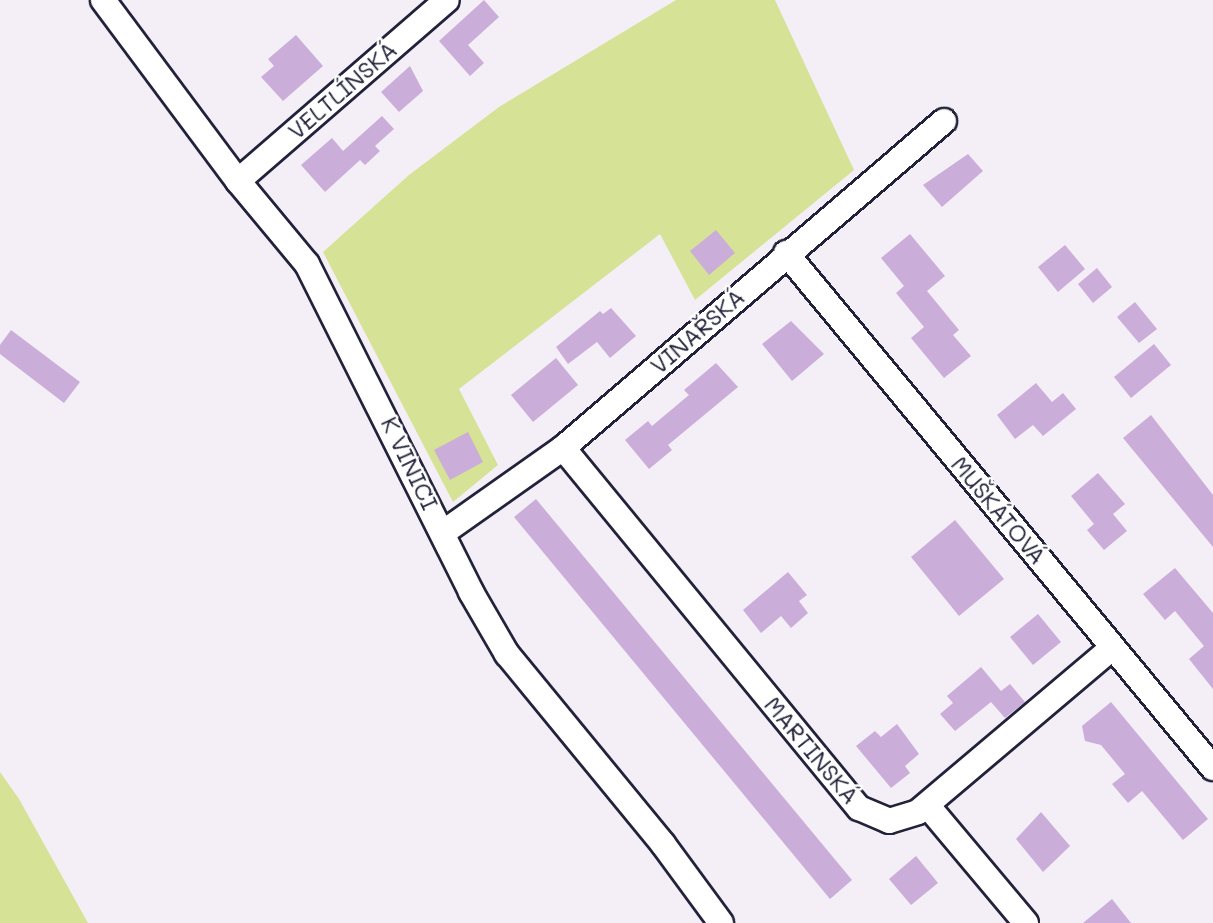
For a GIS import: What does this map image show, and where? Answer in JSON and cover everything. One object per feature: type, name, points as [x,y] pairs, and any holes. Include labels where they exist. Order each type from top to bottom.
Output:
[{"type":"street","name":"K VINICI","points":[[103,0],[238,181],[307,264],[507,654],[663,844],[721,923]]},
{"type":"street","name":"VELTLÍNSKÁ","points":[[238,181],[447,0]]},
{"type":"street","name":"VINAŘSKÁ","points":[[444,532],[563,448],[786,253],[944,121]]},
{"type":"street","name":"MUŠKÁTOVÁ","points":[[786,253],[1213,768]]},
{"type":"street","name":"MARTINSKÁ","points":[[563,448],[859,808],[889,821],[927,805],[1113,647]]},
{"type":"street","points":[[927,805],[1026,923]]},
{"type":"green space","points":[[676,0],[775,0],[854,170],[695,300],[660,234],[459,389],[498,465],[453,502],[323,252],[409,175],[499,107]]},
{"type":"green space","points":[[0,772],[19,799],[88,923],[0,923]]},
{"type":"building","points":[[484,0],[499,17],[468,45],[484,63],[470,76],[439,41]]},
{"type":"building","points":[[296,35],[323,66],[283,101],[261,77],[274,66],[268,59]]},
{"type":"building","points":[[410,66],[423,91],[399,112],[381,92]]},
{"type":"building","points":[[382,116],[394,129],[375,146],[380,151],[365,165],[360,160],[325,192],[301,165],[332,138],[343,151]]},
{"type":"building","points":[[968,154],[983,171],[942,207],[923,185]]},
{"type":"building","points":[[716,230],[735,253],[709,275],[690,251]]},
{"type":"building","points":[[910,234],[945,276],[927,291],[959,330],[953,335],[971,356],[944,378],[911,338],[924,327],[896,293],[904,286],[881,258]]},
{"type":"building","points":[[1065,245],[1085,269],[1058,292],[1038,267]]},
{"type":"building","points":[[1097,268],[1112,287],[1093,303],[1078,284]]},
{"type":"building","points":[[1135,302],[1157,329],[1139,343],[1117,317]]},
{"type":"building","points":[[611,308],[636,336],[610,358],[597,342],[568,364],[556,347],[600,311],[603,314]]},
{"type":"building","points":[[791,321],[824,354],[792,381],[762,344]]},
{"type":"building","points":[[11,330],[80,382],[64,403],[0,354],[0,345]]},
{"type":"building","points":[[1154,344],[1171,365],[1131,398],[1114,377]]},
{"type":"building","points":[[556,358],[578,385],[533,422],[511,395]]},
{"type":"building","points":[[716,363],[738,387],[668,445],[672,450],[649,469],[625,440],[648,421],[652,426],[689,395],[684,390]]},
{"type":"building","points":[[1036,383],[1052,402],[1063,393],[1076,409],[1043,436],[1033,425],[1015,439],[997,415]]},
{"type":"building","points":[[1151,415],[1213,495],[1213,547],[1123,438]]},
{"type":"building","points":[[468,432],[483,462],[450,480],[434,450]]},
{"type":"building","points":[[1098,473],[1125,504],[1113,514],[1127,531],[1104,550],[1087,530],[1094,524],[1071,496]]},
{"type":"building","points":[[536,499],[852,880],[830,899],[514,517]]},
{"type":"building","points":[[955,520],[1004,579],[959,616],[911,557]]},
{"type":"building","points":[[1175,568],[1213,613],[1213,689],[1189,659],[1204,646],[1175,611],[1165,620],[1143,594]]},
{"type":"building","points":[[788,572],[807,595],[799,601],[808,613],[791,628],[781,616],[761,633],[743,610]]},
{"type":"building","points":[[1038,614],[1061,642],[1033,665],[1010,637]]},
{"type":"building","points":[[981,667],[1001,691],[1010,684],[1025,702],[1005,718],[991,702],[955,731],[940,714],[953,703],[947,696]]},
{"type":"building","points":[[1111,702],[1208,819],[1183,840],[1142,791],[1128,803],[1112,784],[1125,774],[1101,745],[1085,741],[1082,726]]},
{"type":"building","points":[[897,724],[919,754],[905,766],[910,773],[891,788],[856,746],[875,731],[881,737]]},
{"type":"building","points":[[1041,812],[1070,846],[1043,872],[1016,839]]},
{"type":"building","points":[[916,856],[938,883],[911,905],[889,879]]},
{"type":"building","points":[[1112,899],[1131,923],[1083,923]]}]
